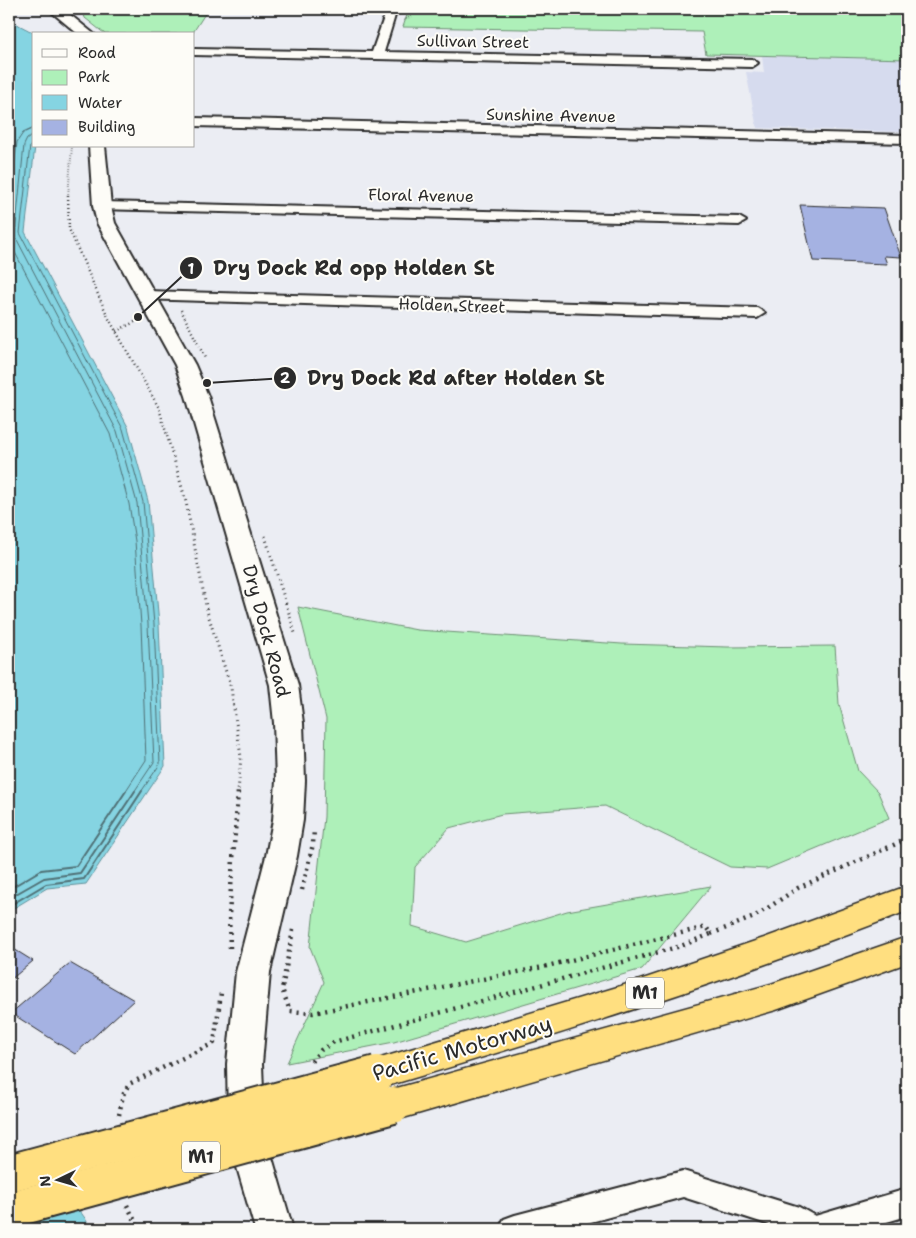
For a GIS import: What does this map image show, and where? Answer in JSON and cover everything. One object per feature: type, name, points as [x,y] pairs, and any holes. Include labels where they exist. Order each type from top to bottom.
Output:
[{"type":"highway","name":"Pacific Motorway","points":[[9,1210],[385,1090],[625,1000],[838,926],[907,898]]},
{"type":"highway","name":"Pacific Motorway","points":[[9,1173],[385,1090],[776,996],[907,950]]},
{"type":"street","points":[[55,9],[84,32]]},
{"type":"street","points":[[377,55],[392,9]]},
{"type":"street","name":"Sullivan Street","points":[[195,52],[752,63]]},
{"type":"street","name":"Sunshine Avenue","points":[[195,122],[907,139]]},
{"type":"street","name":"Dry Dock Road","points":[[97,148],[102,206],[107,226],[141,309],[185,365],[197,396],[284,685],[290,734],[291,784],[285,840],[253,971],[246,1061],[246,1120],[252,1156],[274,1229]]},
{"type":"street","name":"Floral Avenue","points":[[102,206],[277,207],[420,214],[739,221]]},
{"type":"street","name":"Holden Street","points":[[141,309],[757,313]]},
{"type":"street","points":[[515,1229],[683,1184],[799,1221],[807,1229]]},
{"type":"street","points":[[816,1229],[907,1203]]},
{"type":"path","points":[[72,148],[66,214],[69,229],[116,331],[159,408],[186,502],[207,612],[231,688],[241,757],[229,915],[230,951]]},
{"type":"path","points":[[116,331],[141,309]]},
{"type":"path","points":[[310,1067],[311,1061],[321,1050],[334,1042],[681,946],[754,917],[798,888],[907,839]]},
{"type":"path","points":[[290,1011],[313,1013],[533,968],[706,926],[711,934]]},
{"type":"path","points":[[117,1121],[123,1095],[128,1084],[214,1043],[222,988]]},
{"type":"path","points":[[123,1200],[139,1229]]},
{"type":"shaded area","points":[[762,56],[907,59],[907,132],[757,128],[746,72],[764,73]]},
{"type":"green space","points":[[82,9],[208,9],[193,32],[102,32],[85,18]]},
{"type":"green space","points":[[409,9],[907,9],[907,59],[706,54],[702,32],[403,27]]},
{"type":"green space","points":[[298,607],[417,630],[622,644],[728,647],[835,646],[839,704],[858,771],[878,792],[889,818],[767,869],[730,867],[605,806],[502,814],[449,828],[415,867],[412,926],[466,942],[567,911],[711,886],[642,969],[394,1042],[287,1063],[324,982],[310,947],[324,817],[326,719]]},
{"type":"water","points":[[9,20],[32,32],[32,148],[35,148],[25,232],[128,427],[148,501],[159,624],[165,766],[86,884],[47,888],[9,911]]},
{"type":"water","points":[[9,1167],[44,1184],[68,1200],[85,1218],[90,1229],[9,1229]]},
{"type":"building","points":[[800,205],[884,208],[901,257],[884,256],[887,264],[813,261]]},
{"type":"building","points":[[9,946],[33,961],[9,981]]},
{"type":"building","points":[[70,963],[134,1000],[75,1054],[11,1013]]},
{"type":"place","name":"Dry Dock Rd opp Holden St","points":[[138,317]]},
{"type":"place","name":"Dry Dock Rd after Holden St","points":[[207,383]]}]
